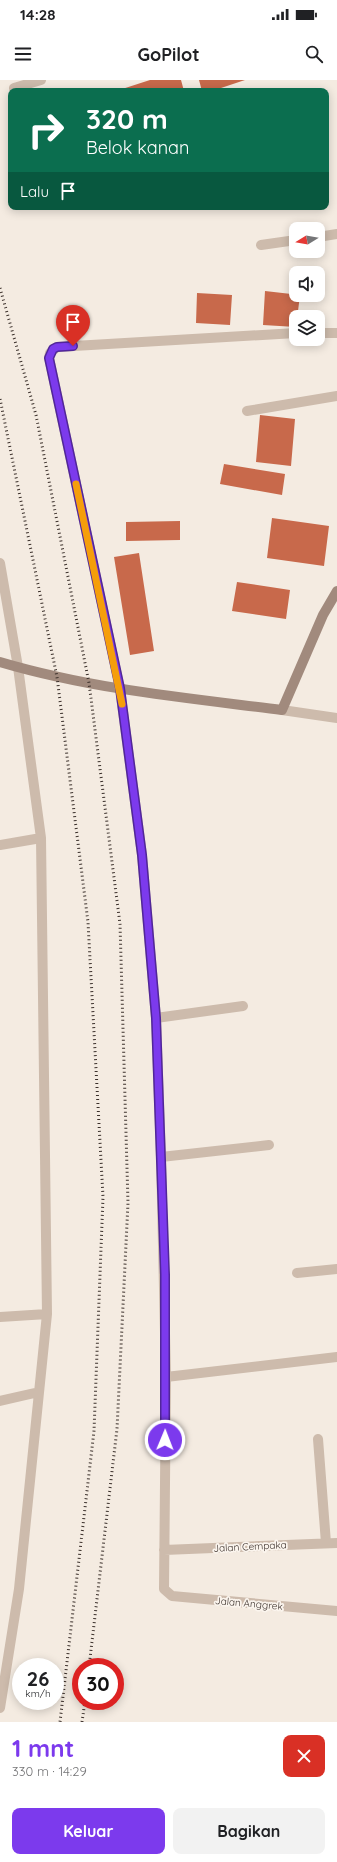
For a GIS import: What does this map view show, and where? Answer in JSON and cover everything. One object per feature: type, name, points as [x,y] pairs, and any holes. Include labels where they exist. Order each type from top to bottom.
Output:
[{"type":"street","points":[[14,88],[41,80]]},
{"type":"street","points":[[325,235],[337,234]]},
{"type":"street","points":[[261,245],[289,241]]},
{"type":"street","points":[[164,1550],[166,1378],[162,1157],[156,1018],[142,855],[120,688],[51,366],[50,353],[57,347],[289,333]]},
{"type":"street","points":[[325,333],[337,333]]},
{"type":"street","points":[[247,411],[337,396]]},
{"type":"street","points":[[0,563],[18,667],[41,838],[47,1314],[19,1590],[0,1708]]},
{"type":"street","points":[[282,710],[323,616],[337,591]]},
{"type":"street","points":[[0,662],[57,677],[120,688],[337,718]]},
{"type":"street","points":[[0,845],[41,838]]},
{"type":"street","points":[[156,1018],[244,1006]]},
{"type":"street","points":[[162,1157],[269,1145]]},
{"type":"street","points":[[297,1273],[337,1269]]},
{"type":"street","points":[[0,1317],[47,1314]]},
{"type":"street","points":[[166,1378],[337,1358]]},
{"type":"street","points":[[0,1401],[40,1392]]},
{"type":"street","points":[[318,1439],[326,1543]]},
{"type":"street","name":"Jalan Cempaka","points":[[164,1550],[337,1542]]},
{"type":"street","name":"Jalan Anggrek","points":[[164,1550],[164,1589],[172,1596],[337,1611]]},
{"type":"building","points":[[150,80],[181,80],[183,88],[125,88]]},
{"type":"building","points":[[199,80],[245,80],[221,88],[201,88]]},
{"type":"building","points":[[265,291],[289,294],[289,302],[299,302],[298,310],[289,310],[289,327],[263,325]]},
{"type":"building","points":[[197,293],[232,295],[230,325],[196,323]]},
{"type":"building","points":[[260,415],[295,419],[291,466],[256,462]]},
{"type":"building","points":[[224,464],[285,474],[282,495],[220,484]]},
{"type":"building","points":[[272,518],[329,526],[324,566],[267,558]]},
{"type":"building","points":[[180,521],[180,540],[126,541],[126,522]]},
{"type":"building","points":[[139,553],[154,651],[130,655],[114,557]]},
{"type":"building","points":[[237,582],[290,590],[286,619],[232,611]]},
{"type":"railway","points":[[0,288],[36,415],[89,683],[120,924],[128,1203],[117,1429],[90,1658]]},
{"type":"railway","points":[[0,399],[57,677],[88,922],[103,1197],[94,1431],[60,1722]]},
{"type":"railway","points":[[82,1722],[84,1710]]},
{"type":"slow traffic","points":[[76,484],[120,688],[122,704]]},
{"type":"route","points":[[73,346],[57,347],[53,349],[49,358],[120,688],[142,855],[156,1018],[165,1275],[165,1440]]}]
